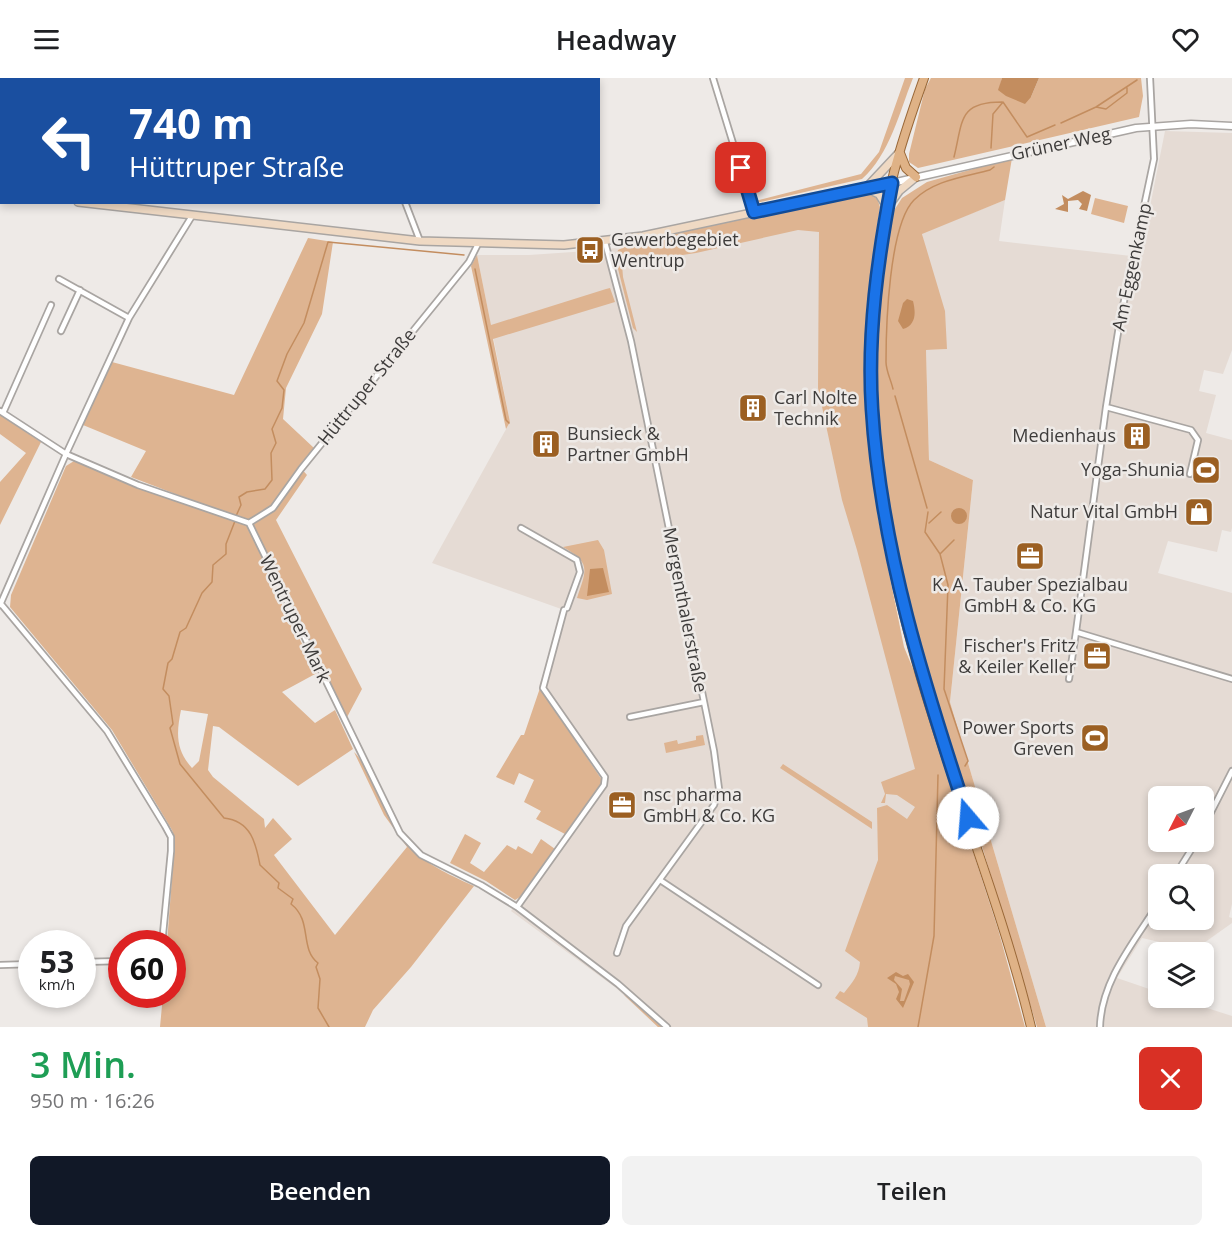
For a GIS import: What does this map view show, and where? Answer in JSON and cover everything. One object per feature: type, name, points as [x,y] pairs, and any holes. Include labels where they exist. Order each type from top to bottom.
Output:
[{"type":"main road","points":[[924,78],[892,183],[877,274],[872,340],[871,406],[877,474],[892,561],[918,661],[1004,930],[1031,1027]]},
{"type":"main road","points":[[866,188],[900,152]]},
{"type":"main road","points":[[887,208],[898,191],[916,177],[906,168],[900,152]]},
{"type":"main road","points":[[94,204],[420,240],[537,245],[605,242],[681,229],[892,183]]},
{"type":"main road","points":[[866,188],[879,194],[887,208]]},
{"type":"street","points":[[713,78],[754,212]]},
{"type":"street","name":"Am Eggenkamp","points":[[1069,679],[1120,320],[1152,172],[1154,126],[1150,78]]},
{"type":"street","name":"Grüner Weg","points":[[892,183],[1062,143],[1154,126],[1203,124],[1232,126]]},
{"type":"street","points":[[406,204],[420,240]]},
{"type":"street","points":[[163,930],[171,837],[107,731],[1,605],[66,454],[129,318],[192,216]]},
{"type":"street","name":"Mergenthalerstraße","points":[[605,242],[631,341],[714,751],[718,795],[714,805],[626,926],[617,953]]},
{"type":"street","name":"Hüttruper Straße","points":[[249,523],[273,508],[301,468],[469,262],[478,244]]},
{"type":"street","points":[[59,279],[129,318]]},
{"type":"street","points":[[61,331],[80,290]]},
{"type":"street","points":[[51,305],[1,412],[66,454],[138,485],[249,523]]},
{"type":"street","points":[[1106,407],[1191,430],[1198,440],[1190,474]]},
{"type":"street","name":"Wentruper Mark","points":[[249,523],[400,833],[421,855],[481,885],[517,907],[618,984],[667,1027]]},
{"type":"street","points":[[517,907],[604,785],[605,777],[543,688],[565,609],[580,572],[577,560],[521,528]]},
{"type":"street","points":[[1076,632],[1232,679]]},
{"type":"street","points":[[630,717],[704,702]]},
{"type":"street","points":[[1214,806],[1232,771]]},
{"type":"street","points":[[660,880],[818,985]]},
{"type":"street","points":[[1100,1027],[1103,1001],[1111,982],[1148,921]]},
{"type":"street","points":[[0,965],[18,964]]},
{"type":"shaded area","points":[[905,78],[913,78],[893,132],[880,158],[862,179],[756,203],[755,201],[861,174],[879,152]]},
{"type":"shaded area","points":[[931,78],[1002,78],[999,90],[1031,97],[1039,78],[1141,78],[1143,96],[1139,117],[918,168],[909,162],[909,154],[925,89]]},
{"type":"shaded area","points":[[1002,78],[1039,78],[1031,97],[1025,104],[998,90]]},
{"type":"shaded area","points":[[1165,131],[1232,133],[1232,350],[1223,374],[1204,370],[1199,391],[1216,395],[1206,433],[1232,440],[1232,528],[1231,532],[1222,530],[1217,552],[1168,541],[1158,573],[1232,593],[1232,904],[1229,917],[1232,918],[1232,923],[1205,942],[1159,942],[1142,938],[1117,978],[1148,989],[1148,1008],[1207,1008],[1232,1016],[1232,1027],[1046,1027],[950,702],[973,480],[929,460],[926,350],[947,349],[922,233],[1005,200],[999,241],[1140,257]]},
{"type":"shaded area","points":[[1012,158],[1005,200],[922,234],[945,311],[947,349],[926,350],[929,460],[973,480],[950,702],[1046,1027],[1037,1027],[900,577],[875,409],[881,280],[891,215],[902,198],[927,182]]},
{"type":"shaded area","points":[[1083,191],[1091,195],[1087,211],[1079,209],[1082,204],[1078,200],[1068,201],[1068,212],[1055,209],[1064,204],[1062,195],[1068,199]]},
{"type":"shaded area","points":[[868,194],[877,198],[880,207],[872,262],[866,373],[869,445],[878,518],[904,647],[916,676],[998,929],[1025,1027],[868,1027],[867,1018],[835,998],[840,991],[844,993],[850,986],[859,967],[860,962],[845,951],[878,860],[877,808],[887,805],[907,819],[915,807],[897,795],[886,794],[885,803],[881,803],[885,794],[881,782],[915,769],[842,500],[818,388],[819,232],[798,230],[696,253],[622,264],[623,277],[637,332],[633,328],[616,261],[618,250],[632,243]]},
{"type":"shaded area","points":[[1095,198],[1128,206],[1124,223],[1091,214]]},
{"type":"shaded area","name":"Gewerbegebiet Wentrup","points":[[844,202],[867,501],[933,772],[938,1027],[658,1027],[616,988],[511,911],[601,785],[539,686],[564,610],[432,563],[510,422],[477,255],[529,255],[602,250],[662,241]]},
{"type":"shaded area","points":[[308,238],[333,242],[322,314],[286,388],[283,419],[314,448],[299,466],[307,475],[276,520],[362,689],[346,719],[280,587],[275,591],[317,673],[282,692],[315,723],[335,710],[353,749],[298,786],[219,727],[213,726],[208,770],[213,777],[264,819],[265,828],[273,818],[292,839],[274,855],[335,935],[407,847],[384,815],[354,752],[364,765],[396,827],[414,851],[438,868],[474,886],[411,967],[373,1010],[365,1027],[160,1027],[162,1008],[186,1008],[186,930],[168,930],[175,839],[172,830],[112,730],[10,607],[11,595],[66,466],[74,461],[190,506],[191,500],[131,477],[146,451],[83,425],[112,362],[234,395]],"holes":[[[181,710],[208,714],[199,761],[192,768],[180,748],[178,727]]]},
{"type":"shaded area","points":[[477,255],[491,325],[610,288],[615,302],[493,339],[510,422],[506,429],[471,266]]},
{"type":"shaded area","points":[[907,299],[913,301],[915,314],[913,322],[903,329],[898,321],[903,303]]},
{"type":"shaded area","points":[[0,415],[41,442],[0,525],[0,482],[26,453],[0,434]]},
{"type":"shaded area","points":[[959,508],[965,510],[967,516],[965,522],[959,524],[953,522],[951,516],[953,510]]},
{"type":"shaded area","points":[[598,540],[604,550],[612,594],[587,600],[577,598],[583,580],[583,563],[563,547]]},
{"type":"shaded area","points":[[603,568],[609,592],[587,596],[590,569]]},
{"type":"shaded area","points":[[540,688],[602,780],[601,785],[565,834],[536,819],[541,811],[524,802],[534,780],[519,773],[514,785],[496,777],[521,735],[524,735]]},
{"type":"shaded area","points":[[703,735],[705,745],[666,753],[664,743],[677,740],[678,744],[696,740],[696,736]]},
{"type":"shaded area","points":[[783,764],[872,822],[872,829],[780,768]]},
{"type":"shaded area","points":[[465,834],[481,843],[470,863],[484,872],[507,845],[516,850],[518,846],[532,854],[541,839],[555,849],[520,897],[515,900],[486,881],[450,863]]},
{"type":"shaded area","points":[[896,972],[903,976],[908,974],[914,982],[903,1008],[896,999],[899,992],[896,984],[887,978]],"holes":[[[895,976],[909,980],[910,984],[904,1001],[900,1001],[902,989],[894,980]]]},
{"type":"shaded area","points":[[624,995],[630,997],[665,1027],[658,1027]]},
{"type":"waterway","points":[[1061,123],[1096,107],[1137,80]]},
{"type":"waterway","points":[[1096,107],[1106,109],[1127,93],[1127,88]]},
{"type":"waterway","points":[[954,157],[962,124],[970,110],[988,103],[1002,102]]},
{"type":"waterway","points":[[991,148],[993,114],[1003,102],[1027,137],[1055,125]]},
{"type":"waterway","points":[[893,389],[886,362],[888,302],[894,253],[906,213],[914,200],[931,188],[994,167]]},
{"type":"waterway","points":[[236,516],[241,505],[239,497],[247,492],[265,489],[272,480],[271,453],[276,443],[272,429],[282,408],[284,390],[277,381],[287,354],[304,323],[328,242],[464,255]]},
{"type":"waterway","points":[[475,269],[506,420],[509,423]]},
{"type":"waterway","points":[[895,396],[927,508]]},
{"type":"waterway","points":[[928,512],[925,532],[940,554],[948,585],[944,689],[968,761],[965,766]]},
{"type":"waterway","points":[[929,523],[941,512]]},
{"type":"waterway","points":[[235,521],[226,544],[226,554],[213,565],[212,582],[202,593],[186,628],[180,632],[172,659],[168,663],[163,689],[169,696],[173,724],[170,728],[180,764],[224,818],[233,820],[247,829],[257,850],[260,865],[279,883],[278,888],[293,899],[291,904],[302,918],[309,950],[318,963],[316,967],[320,979],[318,1008],[329,1027]]},
{"type":"waterway","points":[[940,554],[954,540]]},
{"type":"waterway","points":[[918,1027],[934,936],[938,775]]},
{"type":"place","name":"Gewerbegebiet Wentrup","points":[[590,250]]},
{"type":"place","name":"Carl Nolte Technik","points":[[753,408]]},
{"type":"place","name":"Medienhaus","points":[[1137,436]]},
{"type":"place","name":"Bunsieck & Partner GmbH","points":[[546,444]]},
{"type":"place","name":"Yoga-Shunia","points":[[1206,470]]},
{"type":"place","name":"Natur Vital GmbH","points":[[1199,512]]},
{"type":"place","name":"K. A. Tauber Spezialbau GmbH & Co. KG","points":[[1030,556]]},
{"type":"place","name":"Fischer's Fritz & Keiler Keller","points":[[1097,656]]},
{"type":"place","name":"Power Sports Greven","points":[[1095,738]]},
{"type":"place","name":"nsc pharma GmbH & Co. KG","points":[[622,805]]},
{"type":"route","points":[[741,168],[754,212],[892,183],[878,263],[872,340],[871,406],[877,474],[900,595],[918,661],[968,818]]}]
